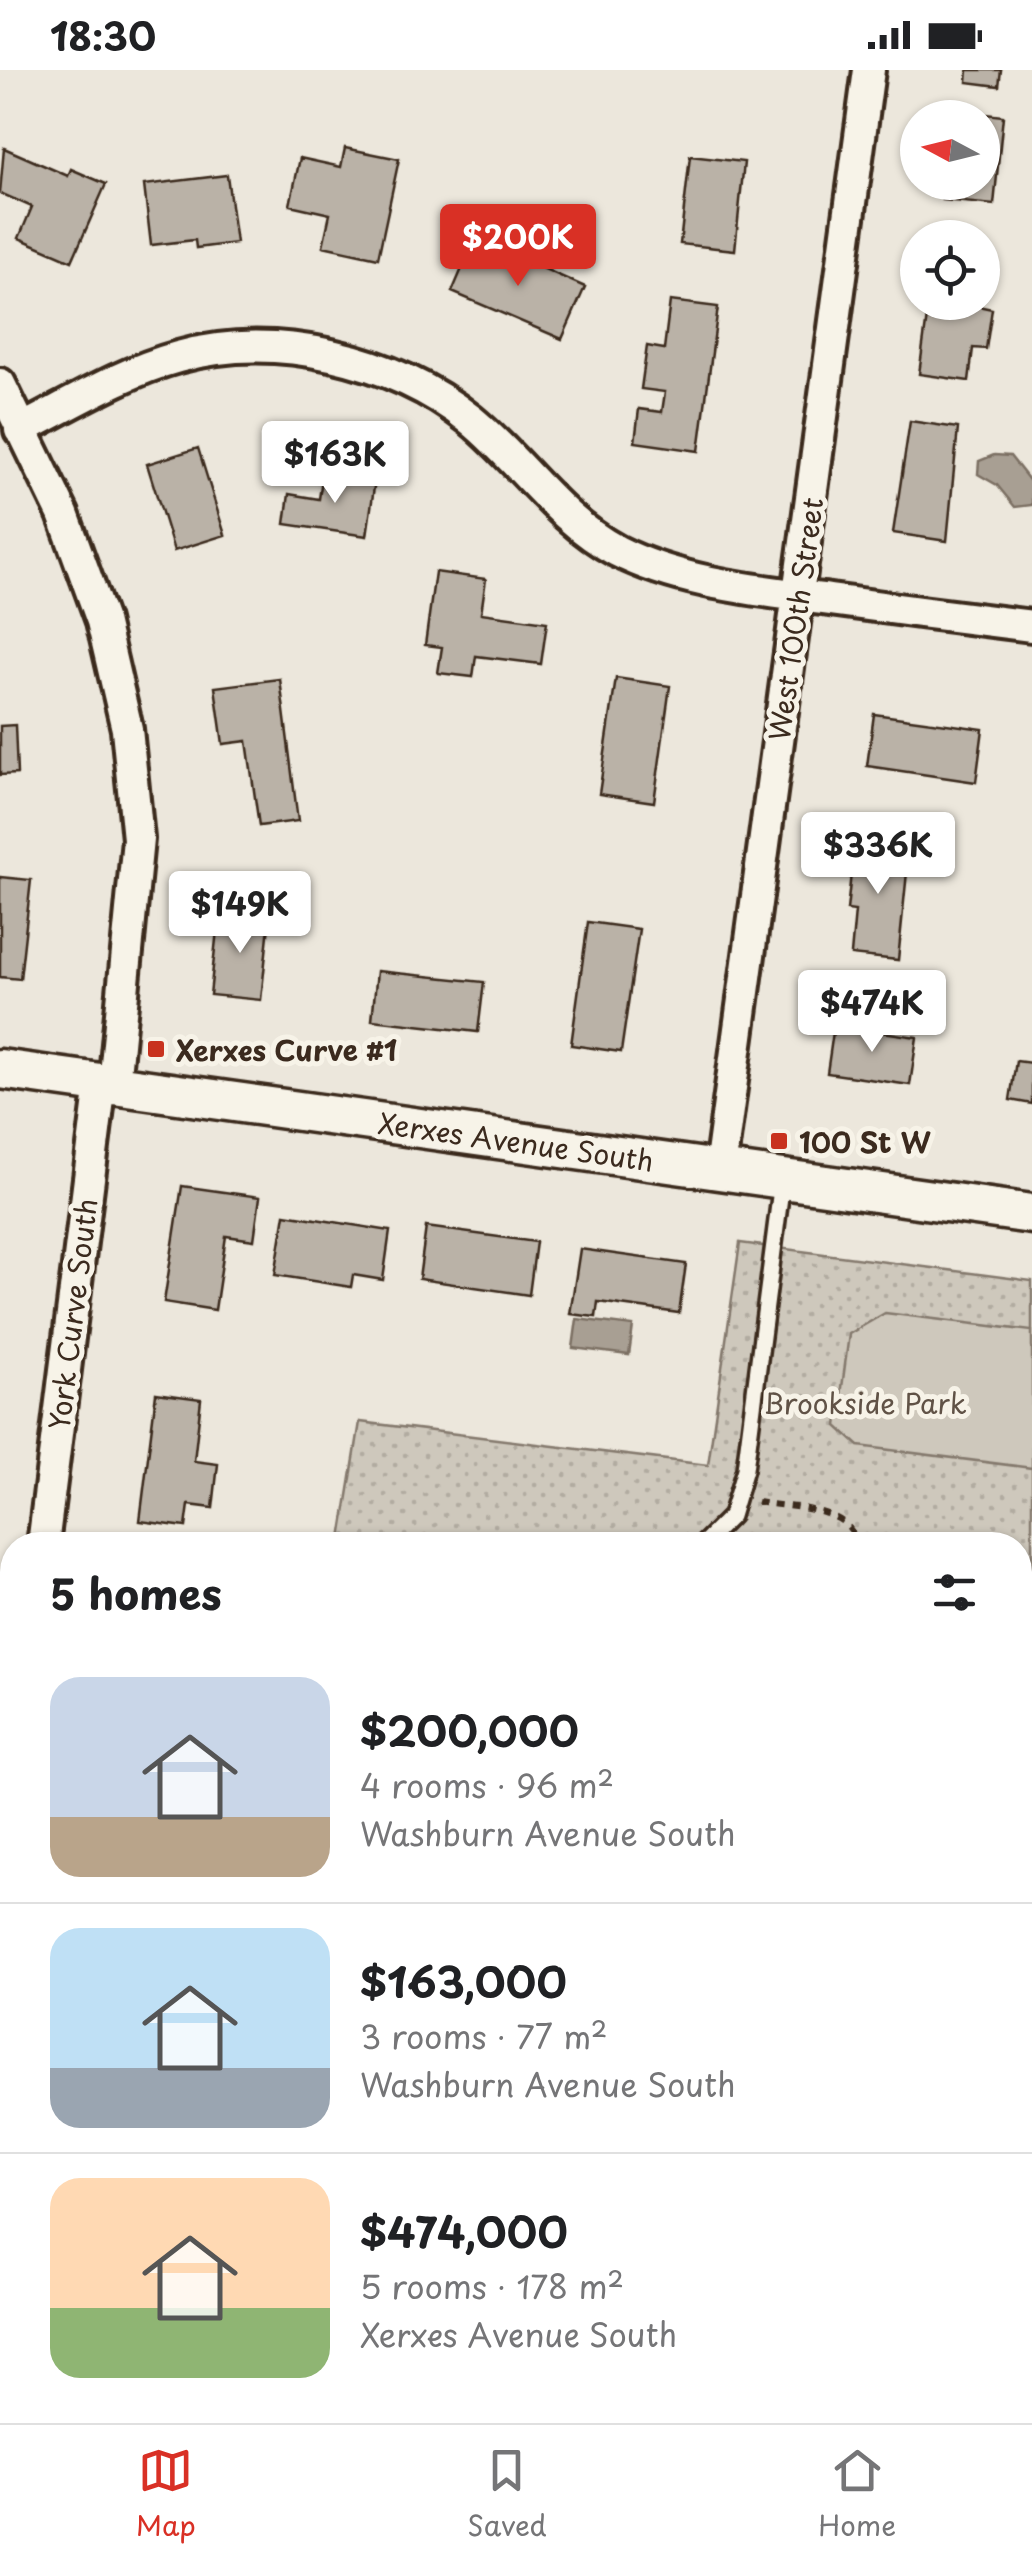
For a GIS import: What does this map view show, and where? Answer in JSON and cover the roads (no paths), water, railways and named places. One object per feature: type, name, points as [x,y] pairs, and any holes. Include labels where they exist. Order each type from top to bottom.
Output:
[{"type":"street","name":"West 100th Street","points":[[720,1169],[869,70]]},
{"type":"street","points":[[20,430],[179,356],[240,348],[303,349],[362,363],[420,386],[472,421],[561,512],[617,550],[676,574],[798,596],[1032,626]]},
{"type":"street","name":"York Curve South","points":[[0,384],[63,514],[96,604],[127,729],[138,839],[108,1084],[44,1532]]},
{"type":"street","name":"Xerxes Avenue South","points":[[0,1069],[1032,1214]]},
{"type":"lane","points":[[715,1532],[731,1516],[744,1468],[782,1178]]},
{"type":"place","name":"Xerxes Curve #1","points":[[156,1049]]},
{"type":"place","name":"100 St W","points":[[779,1141]]},
{"type":"park label","name":"Brookside Park","points":[[865,1402]]}]
